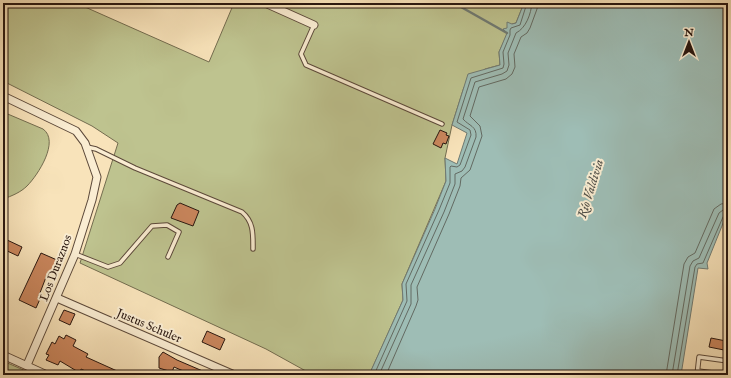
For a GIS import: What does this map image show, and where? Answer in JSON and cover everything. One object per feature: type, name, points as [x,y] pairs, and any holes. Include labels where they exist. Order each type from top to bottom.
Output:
[{"type":"street","points":[[265,3],[314,25]]},
{"type":"street","points":[[3,96],[76,131],[86,146]]},
{"type":"street","name":"Los Duraznos","points":[[27,365],[75,254],[92,200],[97,177],[86,146]]},
{"type":"street","name":"Justus Schuler","points":[[57,298],[232,374]]},
{"type":"street","points":[[3,355],[47,375]]},
{"type":"lane","points":[[314,25],[301,54],[306,65],[442,124]]},
{"type":"lane","points":[[86,146],[242,212],[247,218],[253,231],[253,249]]},
{"type":"lane","points":[[75,254],[108,268],[120,263],[152,226],[167,225],[179,232],[168,257]]},
{"type":"lane","points":[[728,361],[699,357],[698,373],[728,375]]},
{"type":"green space","points":[[3,3],[76,3],[209,62],[234,3],[524,3],[516,23],[512,24],[499,52],[500,65],[485,69],[464,87],[452,125],[445,158],[446,181],[402,284],[403,300],[368,375],[313,375],[266,349],[80,263],[118,143],[92,126],[3,81]]},
{"type":"green space","points":[[3,112],[43,129],[48,134],[49,141],[46,158],[32,181],[19,192],[3,199]]},
{"type":"green space","points":[[3,361],[35,375],[5,375],[3,372]]},
{"type":"water","name":"Río Valdivia","points":[[524,3],[728,3],[728,211],[707,263],[708,269],[698,268],[681,375],[369,375],[403,300],[402,284],[446,181],[445,158],[457,164],[467,133],[452,125],[468,74],[500,65],[499,52],[507,33],[503,29],[507,28],[507,22],[512,24],[516,23]]},
{"type":"building","points":[[440,130],[447,133],[446,135],[449,136],[446,144],[443,143],[441,148],[433,144]]},
{"type":"building","points":[[180,203],[199,211],[193,226],[171,218],[177,205]]},
{"type":"building","points":[[5,239],[22,247],[18,256],[3,249]]},
{"type":"building","points":[[41,253],[57,260],[51,273],[48,272],[38,298],[40,299],[36,308],[19,300]]},
{"type":"building","points":[[64,310],[75,314],[70,325],[59,320]]},
{"type":"building","points":[[207,331],[225,339],[220,350],[202,342]]},
{"type":"building","points":[[66,335],[76,340],[73,346],[88,354],[86,357],[126,375],[94,375],[81,369],[80,373],[60,361],[58,365],[46,360],[49,355],[46,354],[52,342],[55,344],[59,336],[64,339]]},
{"type":"building","points":[[711,338],[726,341],[724,350],[709,347]]},
{"type":"building","points":[[163,352],[177,360],[212,375],[187,375],[188,373],[174,367],[172,372],[159,368],[159,357]]},
{"type":"waterway","points":[[454,3],[507,33]]}]
